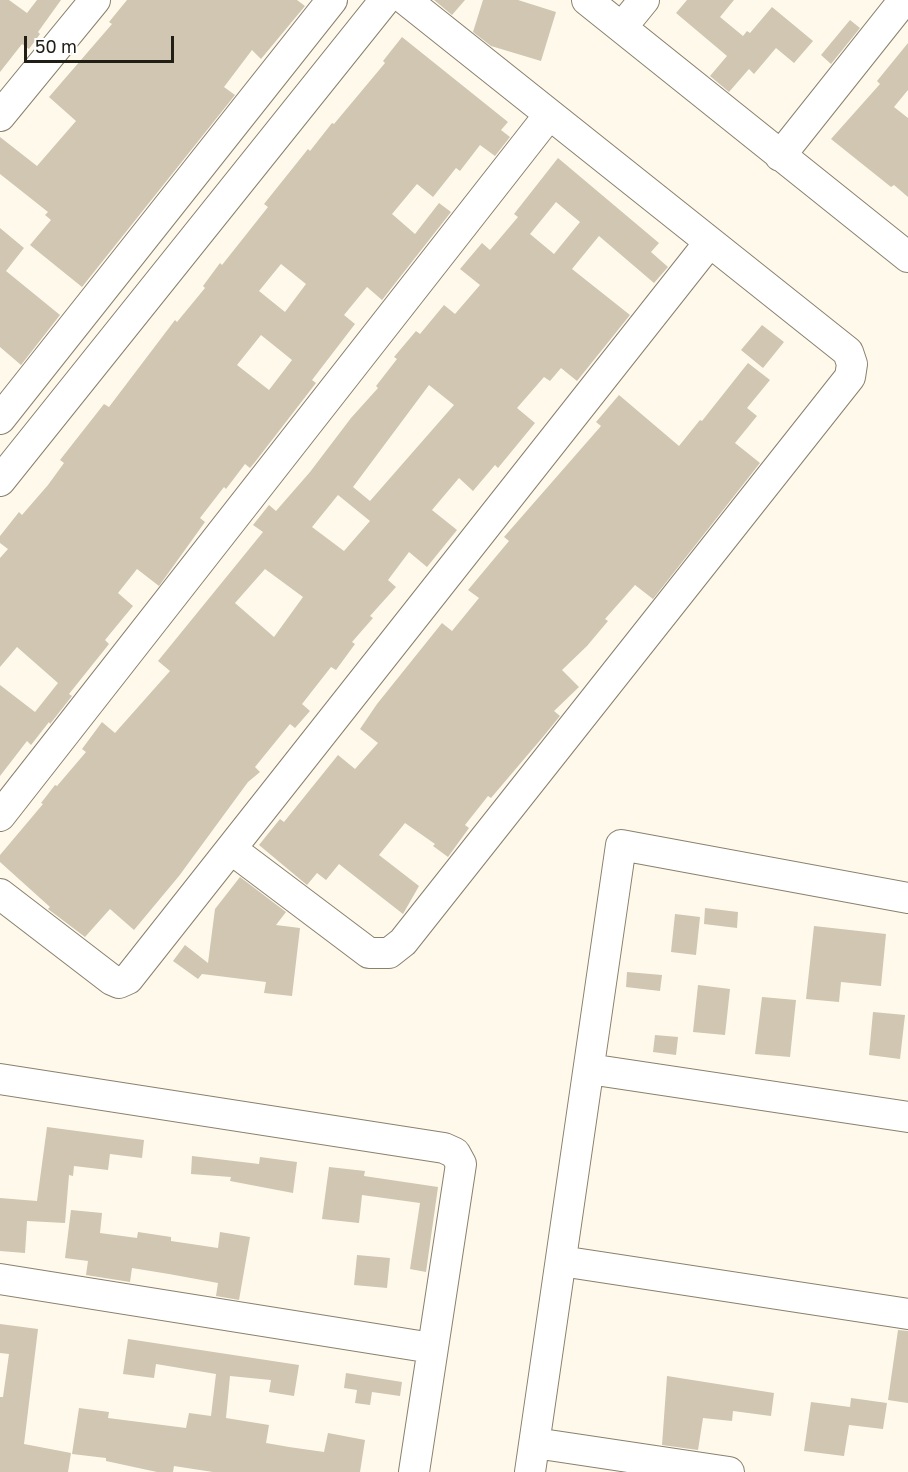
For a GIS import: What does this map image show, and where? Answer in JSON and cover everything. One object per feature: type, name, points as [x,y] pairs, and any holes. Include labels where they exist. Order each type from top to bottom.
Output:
[{"type":"street","points":[[0,116],[95,0]]},
{"type":"street","points":[[0,419],[332,0]]},
{"type":"street","points":[[0,481],[386,0]]},
{"type":"street","points":[[231,849],[369,953],[389,953],[403,942],[850,377],[852,364],[848,351],[709,243],[406,0]]},
{"type":"street","points":[[587,0],[908,257]]},
{"type":"street","points":[[622,27],[644,0]]},
{"type":"street","points":[[780,156],[904,0]]},
{"type":"street","points":[[0,816],[549,115]]},
{"type":"street","points":[[0,894],[119,983],[128,980],[709,243]]},
{"type":"street","points":[[729,1472],[533,1458],[621,845],[908,898]]},
{"type":"street","points":[[589,1069],[908,1117]]},
{"type":"street","points":[[0,1079],[444,1148],[455,1153],[461,1164],[414,1472]]},
{"type":"street","points":[[561,1260],[908,1314]]},
{"type":"street","points":[[0,1280],[432,1348]]},
{"type":"building","points":[[0,0],[9,0],[27,13],[37,0],[61,0],[29,49],[22,44],[0,72]]},
{"type":"building","points":[[127,0],[297,0],[305,6],[261,59],[252,50],[224,87],[235,95],[82,287],[30,245],[51,220],[45,215],[48,212],[0,174],[0,137],[37,166],[76,121],[49,97],[112,24],[109,22]]},
{"type":"building","points":[[434,0],[465,0],[452,15]]},
{"type":"building","points":[[483,0],[518,0],[556,12],[541,61],[491,46],[473,32]]},
{"type":"building","points":[[687,0],[734,0],[720,17],[743,36],[747,31],[750,33],[772,7],[813,41],[794,63],[776,48],[754,74],[749,69],[729,92],[710,76],[727,56],[676,13]]},
{"type":"building","points":[[850,20],[860,28],[831,64],[821,55]]},
{"type":"building","points":[[402,37],[508,122],[501,130],[510,137],[495,156],[480,145],[460,171],[456,168],[433,197],[417,184],[392,214],[415,234],[439,203],[451,212],[382,300],[367,287],[344,315],[355,324],[312,380],[316,383],[250,468],[245,464],[200,518],[205,522],[159,586],[137,569],[118,593],[133,606],[105,640],[109,644],[69,694],[72,696],[50,724],[49,722],[31,745],[27,741],[0,776],[0,685],[35,712],[58,683],[17,647],[0,667],[0,558],[8,549],[0,543],[0,536],[19,512],[22,515],[48,485],[64,463],[60,460],[104,404],[109,407],[175,320],[177,322],[205,288],[203,286],[220,263],[222,265],[268,207],[264,204],[308,149],[310,151],[385,63],[383,61]],"holes":[[[281,264],[306,284],[285,312],[259,291]],[[261,335],[292,360],[269,390],[237,365]]]},
{"type":"building","points":[[908,43],[908,90],[894,107],[908,118],[908,197],[894,185],[891,187],[831,139],[880,84],[877,81]]},
{"type":"building","points":[[558,158],[659,243],[651,252],[668,267],[654,283],[599,236],[572,269],[630,315],[577,381],[561,368],[550,381],[544,377],[517,408],[535,423],[498,468],[495,465],[473,491],[459,478],[432,510],[457,530],[427,567],[409,552],[388,580],[396,587],[370,616],[373,618],[352,642],[355,644],[336,670],[331,667],[302,704],[310,711],[295,728],[290,724],[255,767],[260,772],[248,782],[179,876],[134,930],[110,909],[85,937],[48,909],[50,907],[0,862],[0,855],[43,804],[41,803],[55,785],[57,786],[86,752],[82,749],[102,722],[115,733],[170,671],[158,661],[263,532],[253,525],[269,505],[276,511],[310,472],[351,418],[378,388],[376,386],[397,359],[394,357],[416,331],[420,334],[444,305],[455,314],[480,285],[460,269],[482,243],[490,250],[518,217],[514,214]],"holes":[[[556,202],[580,222],[554,254],[530,234]],[[429,385],[454,405],[370,501],[353,487]],[[338,495],[370,521],[344,551],[312,527]],[[265,569],[303,597],[274,637],[235,603]]]},
{"type":"building","points":[[0,228],[24,248],[6,271],[60,315],[21,365],[0,347]]},
{"type":"building","points":[[762,325],[784,342],[763,368],[741,350]]},
{"type":"building","points":[[748,363],[770,380],[747,408],[757,416],[735,443],[760,463],[653,599],[635,585],[605,619],[608,621],[587,646],[562,670],[579,687],[554,711],[560,716],[491,798],[488,796],[465,825],[469,828],[448,857],[433,846],[435,844],[405,823],[379,855],[419,886],[403,914],[339,864],[326,880],[317,873],[307,885],[259,845],[280,819],[284,822],[338,755],[355,769],[378,743],[360,729],[377,704],[442,623],[452,631],[479,598],[468,590],[509,541],[504,537],[601,426],[596,422],[619,395],[679,446]]},
{"type":"building","points":[[240,877],[286,912],[276,925],[300,928],[292,996],[264,993],[266,982],[202,974],[198,979],[173,961],[185,945],[208,963],[215,909]]},
{"type":"building","points":[[705,908],[738,912],[737,928],[704,924]]},
{"type":"building","points":[[675,914],[700,917],[696,955],[671,952]]},
{"type":"building","points":[[814,926],[886,934],[881,986],[841,982],[839,1002],[806,999]]},
{"type":"building","points":[[627,972],[662,975],[660,991],[626,987]]},
{"type":"building","points":[[698,985],[730,989],[725,1035],[693,1032]]},
{"type":"building","points":[[762,997],[796,1000],[790,1057],[755,1054]]},
{"type":"building","points":[[873,1012],[905,1015],[900,1059],[869,1055]]},
{"type":"building","points":[[655,1035],[678,1037],[676,1055],[653,1052]]},
{"type":"building","points":[[47,1127],[144,1140],[142,1158],[110,1154],[108,1170],[74,1166],[73,1176],[69,1175],[65,1223],[27,1221],[25,1253],[0,1251],[0,1198],[37,1201]]},
{"type":"building","points":[[192,1156],[259,1164],[260,1157],[297,1162],[293,1193],[230,1181],[231,1177],[191,1174]]},
{"type":"building","points":[[329,1167],[365,1171],[364,1176],[438,1187],[426,1272],[410,1269],[420,1203],[362,1195],[359,1223],[322,1219]]},
{"type":"building","points":[[71,1210],[102,1213],[100,1233],[137,1238],[138,1232],[171,1237],[171,1241],[218,1248],[220,1232],[250,1237],[239,1300],[216,1296],[218,1283],[169,1274],[132,1268],[130,1282],[86,1275],[88,1261],[65,1258]]},
{"type":"building","points":[[357,1255],[390,1258],[387,1288],[354,1285]]},
{"type":"building","points":[[0,1324],[38,1329],[24,1444],[71,1453],[68,1472],[0,1472],[0,1397],[3,1397],[9,1354],[0,1353]]},
{"type":"building","points":[[898,1330],[908,1331],[908,1403],[888,1400]]},
{"type":"building","points":[[128,1339],[299,1365],[294,1396],[269,1392],[271,1380],[230,1376],[226,1418],[269,1425],[266,1443],[289,1447],[324,1452],[328,1433],[365,1440],[360,1472],[213,1472],[174,1466],[173,1472],[157,1472],[106,1461],[106,1458],[72,1454],[79,1408],[109,1412],[108,1418],[186,1428],[189,1413],[211,1416],[216,1374],[156,1364],[154,1378],[123,1374]]},
{"type":"building","points":[[346,1373],[402,1382],[400,1396],[372,1392],[370,1405],[355,1403],[357,1390],[344,1388]]},
{"type":"building","points":[[667,1376],[774,1393],[771,1416],[733,1411],[732,1421],[703,1418],[698,1450],[662,1445]]},
{"type":"building","points":[[851,1398],[887,1403],[883,1429],[849,1425],[844,1456],[804,1451],[811,1402],[850,1407]]}]
